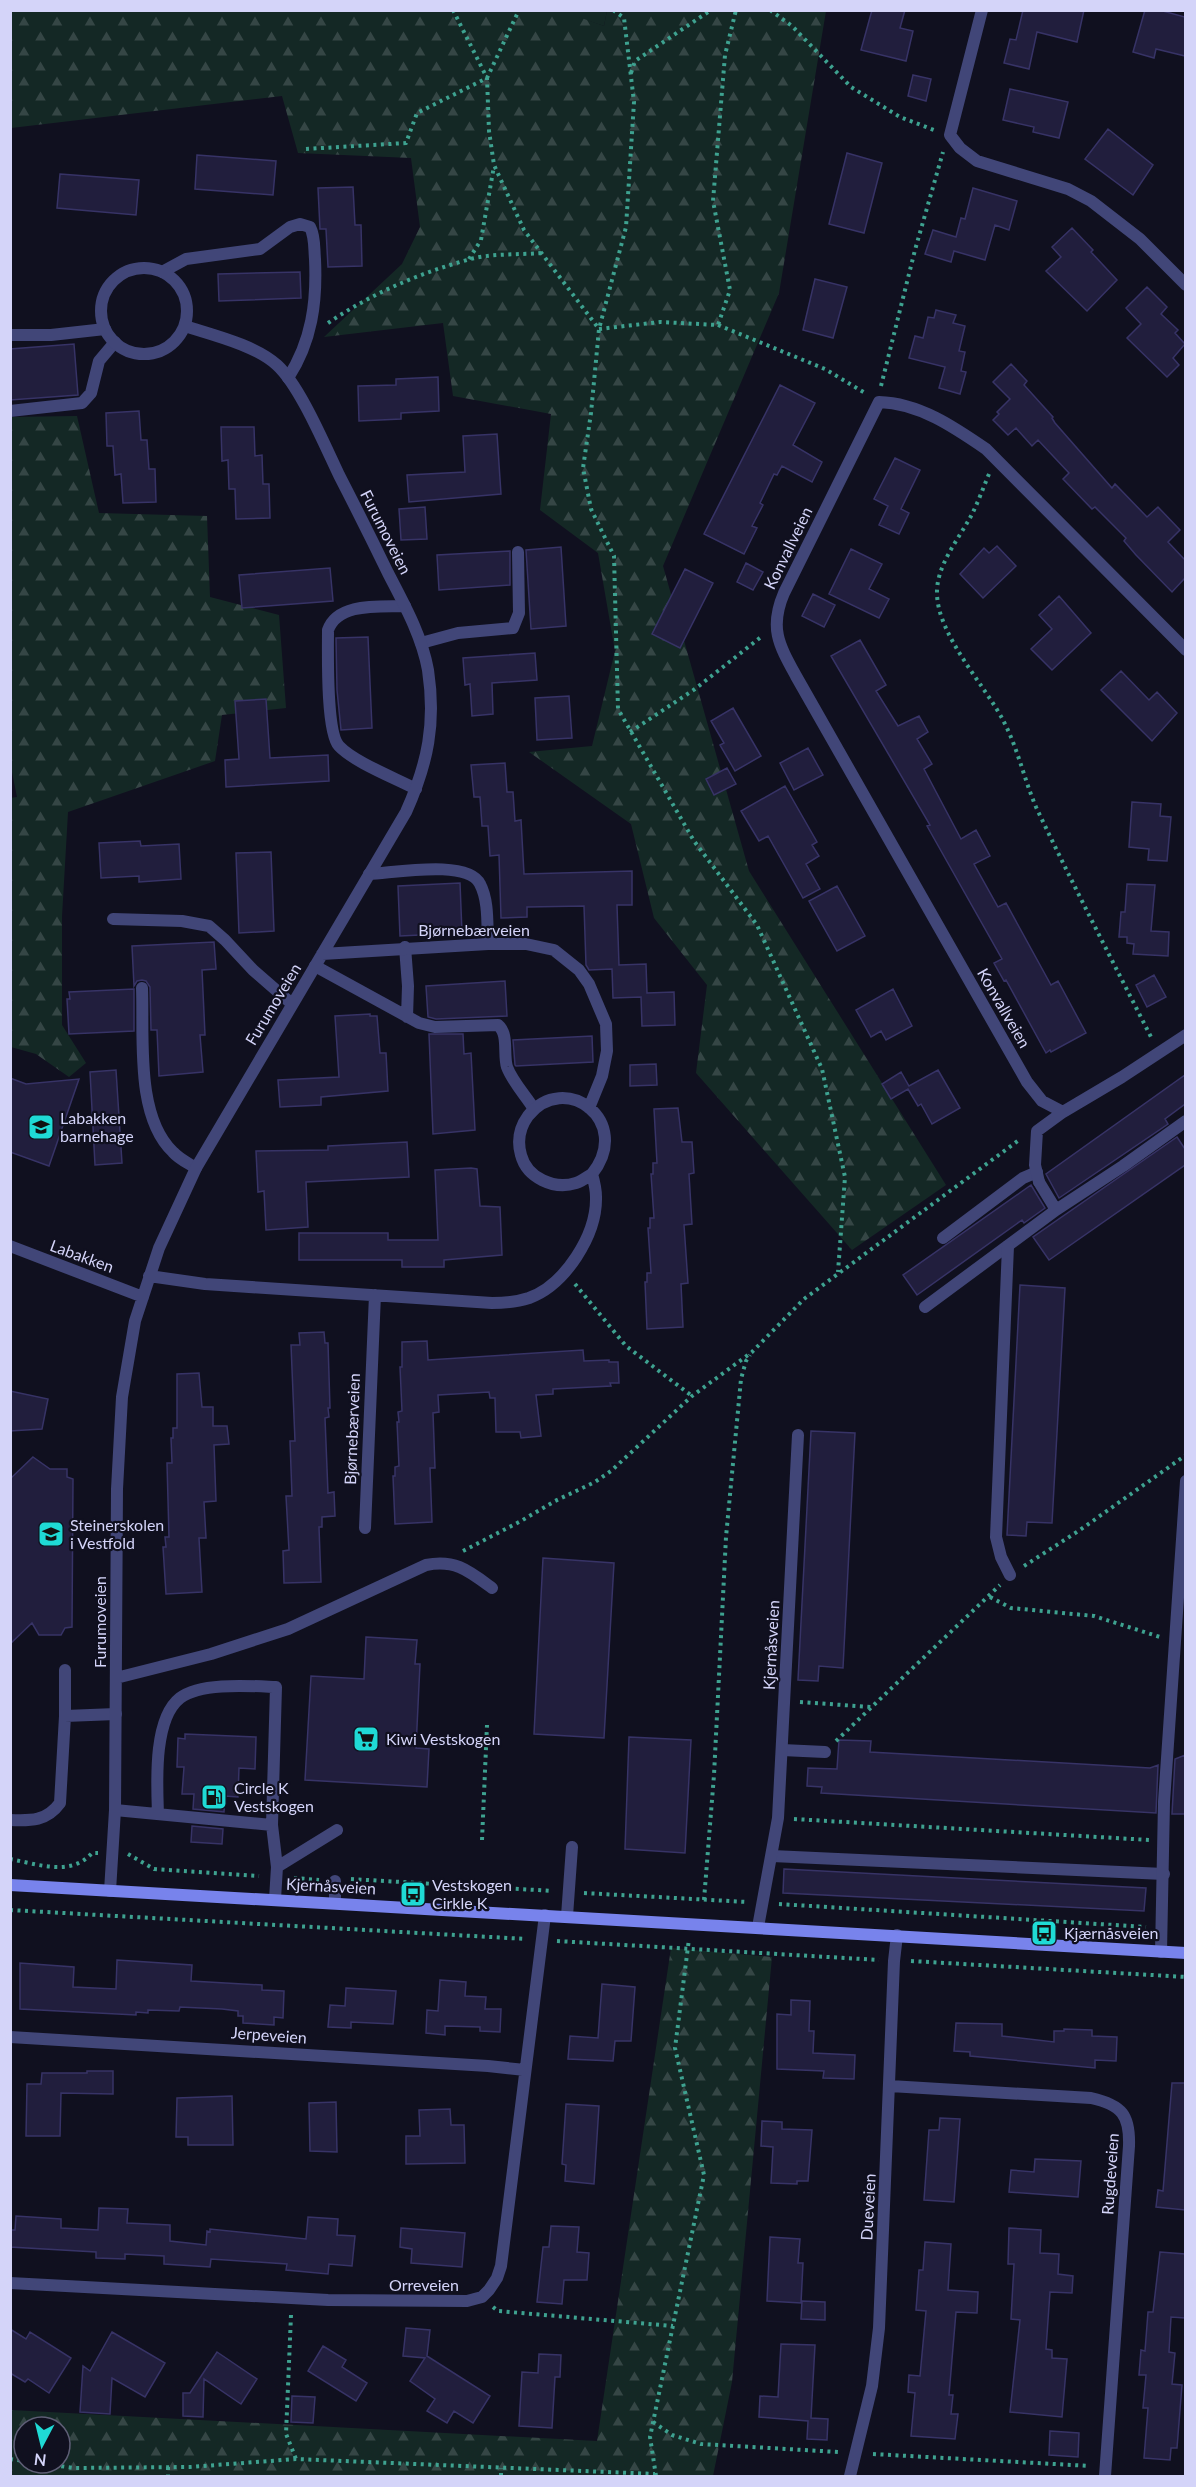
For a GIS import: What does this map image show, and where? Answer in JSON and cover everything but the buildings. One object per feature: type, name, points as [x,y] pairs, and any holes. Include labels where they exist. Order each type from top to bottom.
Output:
[{"type":"main road","name":"Kjernåsveien","points":[[10,1885],[1185,1953]]},
{"type":"street","points":[[982,10],[950,135],[960,148],[977,161],[1068,189],[1091,201],[1140,239],[1185,285]]},
{"type":"street","points":[[162,272],[186,259],[260,249],[290,227],[305,225],[312,230],[316,291],[312,325],[298,362],[288,378]]},
{"type":"street","points":[[147,268],[162,272],[181,288],[186,300],[185,326],[170,345],[160,351],[136,353],[115,342],[105,329],[101,315],[103,300],[109,287],[119,276],[132,270],[147,268]]},
{"type":"street","name":"Furumoveien","points":[[110,1891],[115,1810],[117,1489],[122,1397],[130,1348],[143,1297],[169,1222],[196,1168],[406,812],[416,789],[429,746],[432,718],[428,669],[421,643],[405,606],[288,378],[266,356],[185,326]]},
{"type":"street","points":[[10,335],[51,335],[105,329]]},
{"type":"street","points":[[10,411],[82,403],[91,393],[99,361],[115,342]]},
{"type":"street","points":[[879,402],[902,404],[963,432],[996,459],[1185,650]]},
{"type":"street","name":"Konvallveien","points":[[879,402],[779,604],[776,626],[780,645],[1027,1082],[1042,1101],[1063,1112]]},
{"type":"street","points":[[421,643],[458,633],[513,628],[519,613],[518,552]]},
{"type":"street","points":[[405,606],[346,611],[331,621],[328,630],[331,722],[334,739],[346,752],[416,789]]},
{"type":"street","points":[[369,874],[448,869],[473,875],[480,884],[485,902],[488,944]]},
{"type":"street","points":[[113,919],[182,921],[208,926],[292,1004]]},
{"type":"street","name":"Bjørnebærveien","points":[[322,954],[405,947],[488,944],[526,944],[554,950],[570,960],[589,984],[603,1014],[607,1033],[607,1051],[602,1076],[589,1108]]},
{"type":"street","points":[[405,947],[408,986],[407,1017]]},
{"type":"street","points":[[315,966],[407,1017],[428,1026],[491,1024],[502,1028],[507,1068],[534,1109]]},
{"type":"street","points":[[142,988],[145,1079],[150,1113],[155,1126],[171,1151],[196,1168]]},
{"type":"street","points":[[1056,1210],[1038,1177],[1035,1165],[1037,1131],[1185,1035]]},
{"type":"street","points":[[567,1098],[589,1108],[601,1122],[606,1140],[602,1158],[592,1174],[578,1183],[560,1186],[544,1181],[530,1171],[521,1156],[519,1139],[523,1122],[534,1109],[544,1102],[567,1098]]},
{"type":"street","points":[[925,1307],[1056,1210],[1123,1166],[1185,1121]]},
{"type":"street","points":[[149,1276],[205,1284],[512,1303],[531,1298],[541,1292],[565,1271],[580,1252],[593,1220],[596,1197],[592,1174]]},
{"type":"street","points":[[944,1238],[1023,1178],[1038,1177]]},
{"type":"street","name":"Labakken","points":[[10,1246],[143,1297]]},
{"type":"street","points":[[1008,1246],[996,1537],[1001,1557],[1010,1575]]},
{"type":"street","name":"Bjørnebærveien","points":[[365,1527],[375,1295]]},
{"type":"street","name":"Kjernåsveien","points":[[758,1928],[778,1818],[798,1435]]},
{"type":"street","points":[[1161,1952],[1163,1840],[1185,1481]]},
{"type":"street","points":[[438,1563],[451,1563],[472,1573],[492,1588]]},
{"type":"street","name":"Furumoveien","points":[[116,1678],[211,1654],[288,1629],[388,1581],[438,1563]]},
{"type":"street","points":[[10,1820],[34,1821],[52,1814],[60,1803],[65,1670]]},
{"type":"street","points":[[158,1814],[159,1746],[167,1718],[180,1699],[201,1690],[241,1686],[276,1687],[272,1780],[275,1899]]},
{"type":"street","points":[[65,1716],[116,1714]]},
{"type":"street","points":[[782,1750],[825,1752]]},
{"type":"street","points":[[115,1810],[272,1825]]},
{"type":"street","points":[[276,1872],[337,1830]]},
{"type":"street","points":[[567,1916],[572,1847]]},
{"type":"street","points":[[772,1856],[1164,1874]]},
{"type":"street","points":[[335,1881],[335,1903]]},
{"type":"street","name":"Orreveien","points":[[10,2283],[292,2298],[429,2302],[467,2301],[482,2297],[497,2278],[501,2266],[544,1915]]},
{"type":"street","name":"Dueveien","points":[[850,2476],[873,2386],[876,2361],[897,1935]]},
{"type":"street","name":"Jerpeveien","points":[[10,2037],[525,2070]]},
{"type":"street","name":"Rugdeveien","points":[[890,2086],[1091,2098],[1113,2104],[1120,2109],[1128,2122],[1130,2146],[1105,2472]]},
{"type":"path","points":[[453,10],[487,78],[489,132],[494,165],[524,230],[599,329]]},
{"type":"path","points":[[306,150],[406,143],[417,113],[487,78],[519,10]]},
{"type":"path","points":[[613,10],[624,18],[634,102],[626,226],[599,329],[583,468],[591,509],[614,556],[618,710],[694,841],[757,925],[822,1069],[845,1177],[838,1272]]},
{"type":"path","points":[[630,75],[635,62],[711,10]]},
{"type":"path","points":[[718,325],[730,290],[713,201],[724,55],[736,10]]},
{"type":"path","points":[[599,329],[660,322],[718,325],[825,369],[879,402],[915,250],[950,135],[900,117],[851,87],[806,39],[770,10]]},
{"type":"path","points":[[469,259],[481,240],[494,165]]},
{"type":"path","points":[[307,337],[365,298],[394,284],[469,259],[542,253]]},
{"type":"path","points":[[996,459],[972,514],[940,572],[936,591],[938,607],[944,626],[1003,721],[1018,753],[1027,786],[1060,857],[1159,1053]]},
{"type":"path","points":[[630,732],[695,689],[776,626]]},
{"type":"path","points":[[438,1563],[521,1521],[555,1500],[595,1482],[652,1435],[692,1396],[752,1352],[804,1299],[838,1272],[1019,1140],[1037,1131]]},
{"type":"path","points":[[565,1271],[626,1346],[692,1396]]},
{"type":"path","points":[[704,1900],[714,1775],[726,1538],[741,1379],[746,1361],[752,1352]]},
{"type":"path","points":[[825,1752],[990,1597],[1010,1575],[1080,1530],[1185,1455]]},
{"type":"path","points":[[990,1597],[1011,1608],[1094,1616],[1176,1642]]},
{"type":"path","points":[[785,1701],[872,1707]]},
{"type":"path","points":[[482,1840],[487,1725]]},
{"type":"path","points":[[778,1818],[892,1827],[1163,1840]]},
{"type":"path","points":[[10,1859],[45,1866],[65,1867],[87,1859],[92,1853],[98,1853]]},
{"type":"path","points":[[128,1854],[154,1869],[276,1872],[335,1881],[354,1879],[1162,1928]]},
{"type":"path","points":[[10,1910],[1185,1977]]},
{"type":"path","points":[[72,2468],[168,2467],[296,2459],[656,2475],[650,2437],[705,2175],[675,2048],[691,1923]]},
{"type":"path","points":[[482,2297],[498,2311],[673,2326]]},
{"type":"path","points":[[292,2298],[286,2434],[296,2459]]},
{"type":"path","points":[[653,2422],[672,2435],[701,2444],[1105,2472]]},
{"type":"path","points":[[168,2467],[168,2476]]},
{"type":"path","points":[[501,2468],[501,2476]]},
{"type":"green space","points":[[559,10],[604,26],[607,11],[826,11],[779,293],[663,566],[749,871],[946,1185],[852,1250],[696,1073],[707,985],[654,918],[631,824],[529,752],[592,746],[615,651],[598,553],[540,510],[551,414],[453,396],[443,323],[324,337],[402,264],[420,227],[411,158],[298,153],[282,96],[11,128],[10,11]]},
{"type":"green space","points":[[559,11],[607,11],[604,26]]},
{"type":"green space","points":[[77,416],[99,513],[207,516],[210,597],[279,615],[286,708],[222,715],[215,761],[68,812],[62,916],[62,1025],[86,1063],[69,1077],[36,1054],[11,1047],[10,798],[17,797],[10,762],[11,417]]},
{"type":"green space","points":[[671,1948],[772,1957],[732,2382],[713,2476],[11,2476],[11,2410],[597,2441]]},
{"type":"place","name":"Labakken barnehage","points":[[41,1127]]},
{"type":"place","name":"Steinerskolen i Vestfold","points":[[51,1534]]},
{"type":"place","name":"Kiwi Vestskogen","points":[[366,1739]]},
{"type":"place","name":"Circle K Vestskogen","points":[[214,1797]]},
{"type":"place","name":"Vestskogen Cirkle K","points":[[413,1894]]},
{"type":"place","name":"Kjærnåsveien","points":[[1044,1933]]}]
